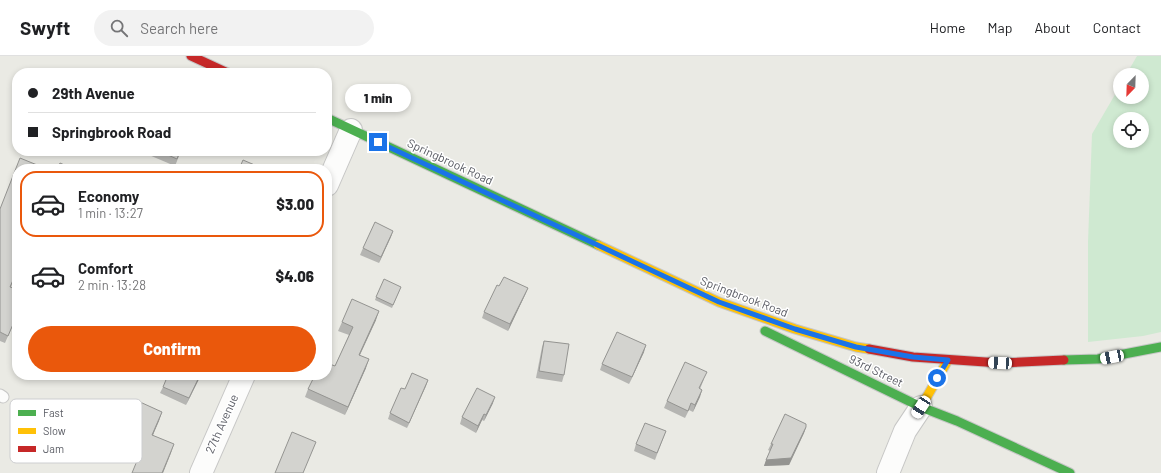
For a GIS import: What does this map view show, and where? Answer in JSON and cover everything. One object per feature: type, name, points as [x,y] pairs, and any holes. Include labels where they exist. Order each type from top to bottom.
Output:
[{"type":"street","points":[[191,56],[217,68]]},
{"type":"street","name":"Springbrook Road","points":[[332,120],[719,302],[795,329],[856,347],[913,357],[1000,363],[1098,359],[1161,347]]},
{"type":"street","points":[[332,174],[351,130]]},
{"type":"street","name":"93rd Street","points":[[719,302],[756,326],[921,407],[957,421],[1070,473]]},
{"type":"street","points":[[888,473],[905,431],[921,407],[948,360]]},
{"type":"street","name":"27th Avenue","points":[[201,473],[242,380]]},
{"type":"green space","points":[[1137,56],[1161,56],[1161,332],[1143,336],[1088,342],[1088,242],[1092,134],[1113,98],[1113,104],[1149,104],[1149,68],[1130,68]]},
{"type":"building","points":[[170,156],[178,156],[177,159]]},
{"type":"building","points":[[20,158],[35,164],[18,164]]},
{"type":"building","points":[[243,160],[252,164],[241,164]]},
{"type":"building","points":[[12,178],[12,282],[10,287],[12,288],[12,327],[8,336],[0,332],[0,209]]},
{"type":"building","points":[[375,222],[393,231],[381,257],[363,248]]},
{"type":"building","points":[[504,277],[528,288],[510,324],[484,312],[497,285],[499,286]]},
{"type":"building","points":[[384,279],[401,287],[393,305],[376,297]]},
{"type":"building","points":[[352,299],[379,311],[359,355],[369,359],[348,407],[308,389],[312,380],[332,380],[332,365],[335,366],[353,327],[342,322]]},
{"type":"building","points":[[617,332],[646,345],[632,377],[602,364]]},
{"type":"building","points":[[544,341],[569,344],[564,375],[539,371]]},
{"type":"building","points":[[685,362],[707,372],[699,388],[702,390],[695,405],[691,403],[688,411],[667,401]]},
{"type":"building","points":[[412,373],[428,380],[409,423],[390,413],[401,388],[405,389]]},
{"type":"building","points":[[166,380],[198,380],[189,398],[163,387]]},
{"type":"building","points":[[477,388],[495,397],[486,415],[484,414],[478,426],[462,417]]},
{"type":"building","points":[[142,403],[162,412],[152,435],[174,444],[162,473],[132,473],[136,463],[142,463]]},
{"type":"building","points":[[785,414],[806,424],[806,427],[791,458],[766,460],[773,444],[771,444]]},
{"type":"building","points":[[645,423],[666,431],[657,453],[636,444]]},
{"type":"building","points":[[292,432],[316,442],[303,473],[275,473]]},
{"type":"traffic: fast","points":[[332,120],[598,245]]},
{"type":"traffic: fast","points":[[765,331],[921,407],[957,421],[1070,473]]},
{"type":"traffic: fast","points":[[1064,360],[1098,359],[1161,347]]},
{"type":"traffic: slow","points":[[598,245],[719,302],[795,329],[856,347],[869,349]]},
{"type":"traffic: slow","points":[[921,407],[948,360]]},
{"type":"traffic: jam","points":[[191,56],[217,68]]},
{"type":"traffic: jam","points":[[869,349],[913,357],[1000,363],[1064,360]]},
{"type":"route","points":[[378,142],[719,302],[795,329],[856,347],[913,357],[948,360],[937,378]]}]
